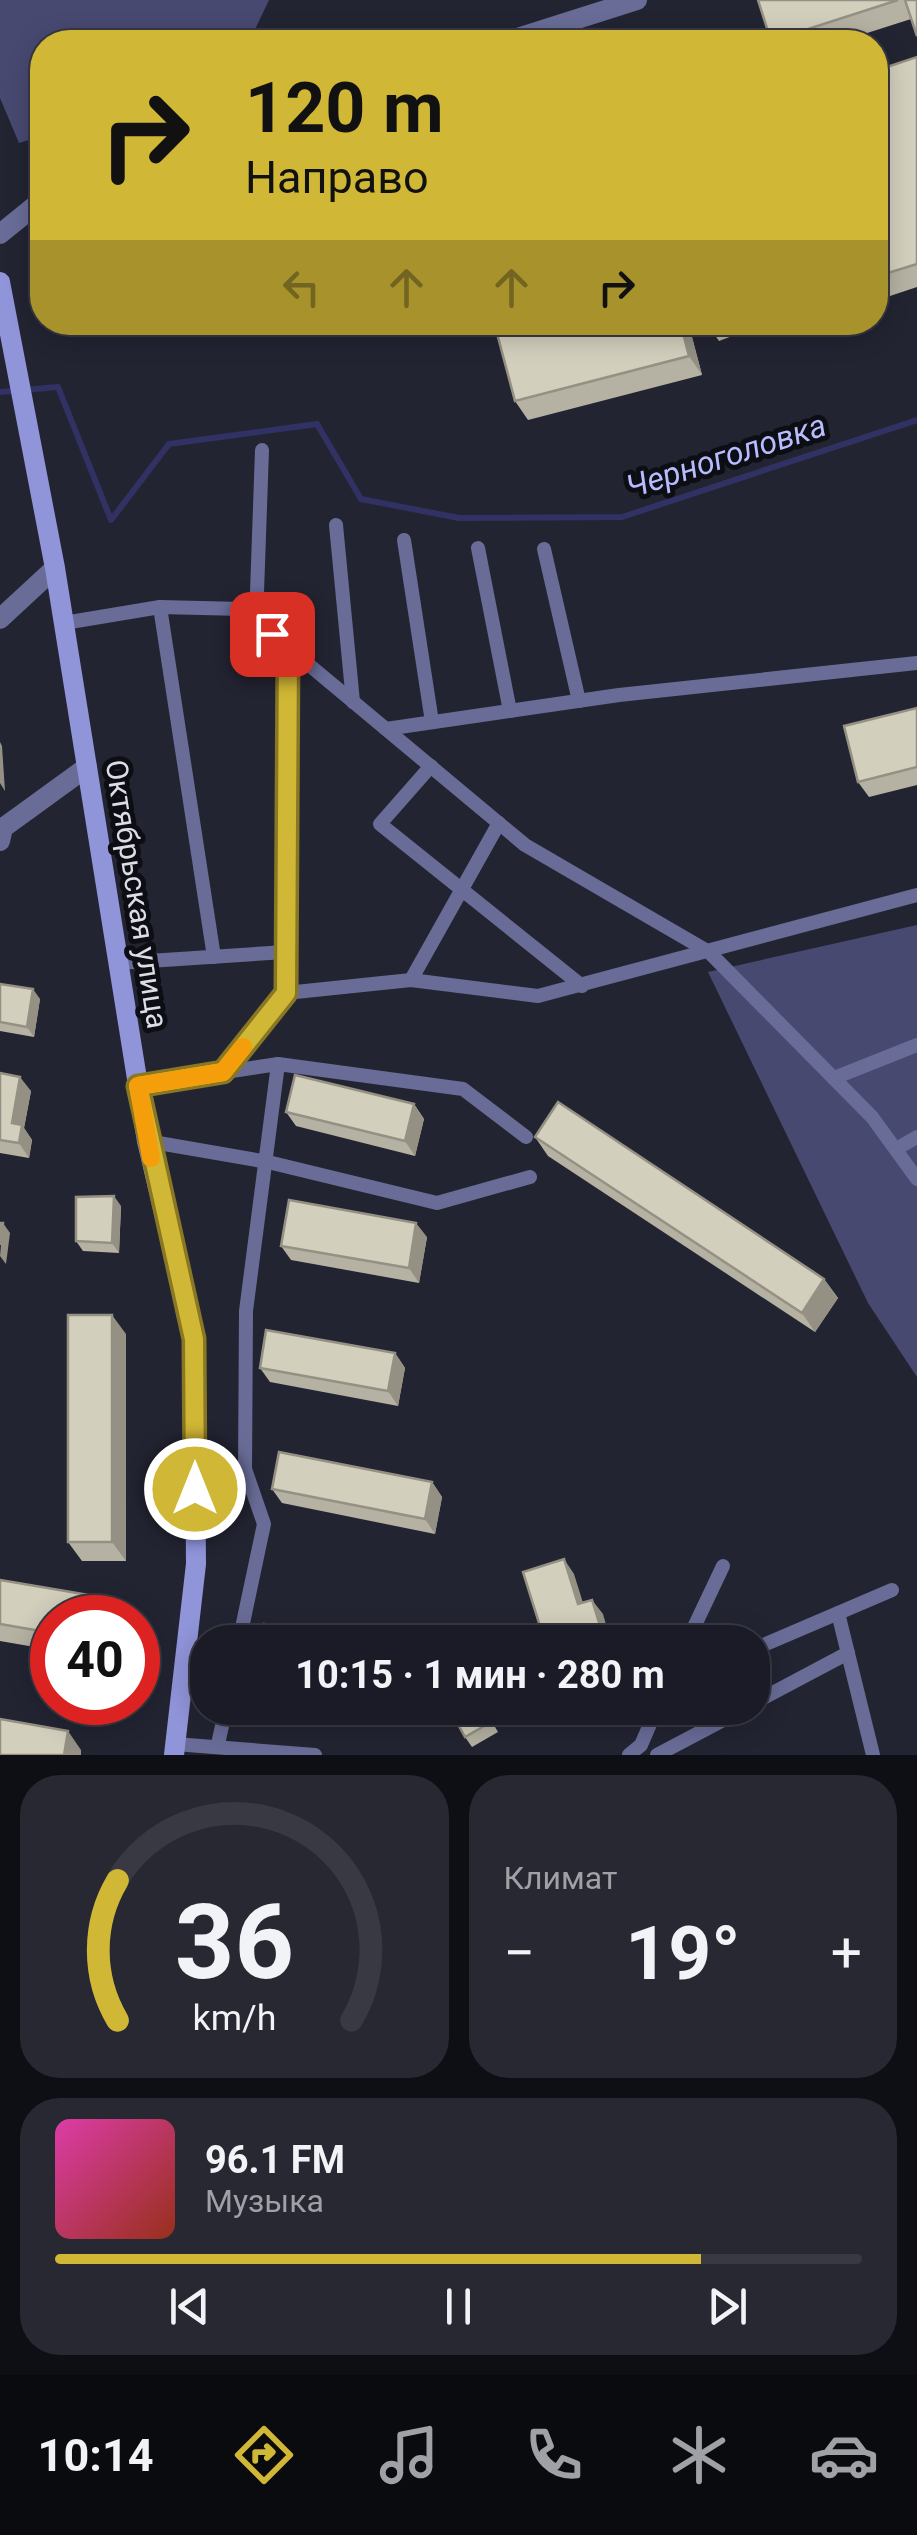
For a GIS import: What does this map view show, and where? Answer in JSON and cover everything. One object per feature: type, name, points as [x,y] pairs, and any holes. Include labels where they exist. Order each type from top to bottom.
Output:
[{"type":"street","points":[[543,30],[637,0]]},
{"type":"street","points":[[0,234],[30,210]]},
{"type":"street","name":"Октябрьская улица","points":[[0,282],[55,568],[146,1141],[194,1339],[196,1564],[175,1749]]},
{"type":"street","points":[[0,618],[55,568]]},
{"type":"street","points":[[0,841],[3,828],[86,766]]},
{"type":"lane","points":[[256,621],[262,450]]},
{"type":"lane","points":[[336,525],[353,702]]},
{"type":"lane","points":[[404,540],[432,722]]},
{"type":"lane","points":[[478,548],[510,711]]},
{"type":"lane","points":[[544,549],[579,700]]},
{"type":"lane","points":[[160,607],[214,957]]},
{"type":"lane","points":[[64,623],[160,607],[242,609],[525,845],[709,952],[834,1078],[917,1179]]},
{"type":"lane","points":[[223,1072],[286,993],[288,647]]},
{"type":"lane","points":[[386,729],[579,700],[917,662]]},
{"type":"lane","points":[[431,766],[380,824],[582,986]]},
{"type":"lane","points":[[411,980],[500,823]]},
{"type":"lane","points":[[286,993],[411,980],[538,996],[917,895]]},
{"type":"lane","points":[[118,964],[284,952]]},
{"type":"lane","points":[[834,1078],[917,1044]]},
{"type":"lane","points":[[138,1086],[278,1064],[463,1089],[526,1137]]},
{"type":"lane","points":[[243,1625],[264,1524],[245,1469],[246,1311],[278,1064]]},
{"type":"lane","points":[[896,1149],[917,1137]]},
{"type":"lane","points":[[146,1141],[268,1162],[437,1202],[530,1177]]},
{"type":"lane","points":[[695,1625],[723,1566]]},
{"type":"lane","points":[[770,1642],[892,1590]]},
{"type":"lane","points":[[838,1613],[873,1755]]},
{"type":"lane","points":[[770,1694],[848,1653]]},
{"type":"lane","points":[[218,1744],[222,1725]]},
{"type":"lane","points":[[629,1755],[641,1745],[650,1725]]},
{"type":"lane","points":[[656,1755],[713,1725]]},
{"type":"lane","points":[[175,1749],[218,1744],[315,1755]]},
{"type":"shaded area","points":[[0,0],[269,0],[255,30],[30,30],[30,140],[19,143],[0,98]]},
{"type":"shaded area","points":[[917,925],[917,1377],[868,1303],[708,972]]},
{"type":"building","points":[[758,0],[898,0],[805,30],[768,30]]},
{"type":"building","points":[[905,0],[917,0],[917,36]]},
{"type":"building","points":[[917,57],[917,264],[888,273],[888,67]]},
{"type":"building","points":[[497,335],[683,335],[689,356],[515,401]]},
{"type":"building","points":[[917,708],[917,767],[858,782],[844,726]]},
{"type":"building","points":[[0,984],[33,989],[27,1027],[0,1022]]},
{"type":"building","points":[[0,1073],[20,1077],[12,1123],[22,1125],[19,1143],[0,1140]]},
{"type":"building","points":[[295,1075],[414,1104],[405,1141],[286,1112]]},
{"type":"building","points":[[558,1102],[824,1279],[802,1313],[535,1137]]},
{"type":"building","points":[[114,1196],[112,1243],[76,1241],[76,1197]]},
{"type":"building","points":[[289,1200],[416,1223],[409,1268],[281,1246]]},
{"type":"building","points":[[68,1315],[112,1315],[112,1542],[68,1542]]},
{"type":"building","points":[[266,1330],[395,1353],[388,1391],[260,1368]]},
{"type":"building","points":[[279,1452],[432,1482],[425,1519],[272,1489]]},
{"type":"building","points":[[564,1559],[578,1604],[592,1600],[600,1625],[540,1625],[523,1572]]},
{"type":"building","points":[[0,1580],[89,1595],[30,1595],[30,1629],[0,1624]]},
{"type":"building","points":[[0,1719],[68,1731],[64,1755],[0,1755]]},
{"type":"building","points":[[458,1725],[486,1725],[465,1737]]},
{"type":"waterway","name":"Черноголовка","points":[[0,392],[58,387],[111,520],[169,444],[317,424],[361,499],[459,518],[622,517],[917,420]]},
{"type":"slow traffic","points":[[151,1158],[138,1086],[223,1072],[243,1047]]},
{"type":"route","points":[[195,1489],[194,1339],[146,1141],[138,1086],[223,1072],[286,993],[288,647],[272,634]]}]
